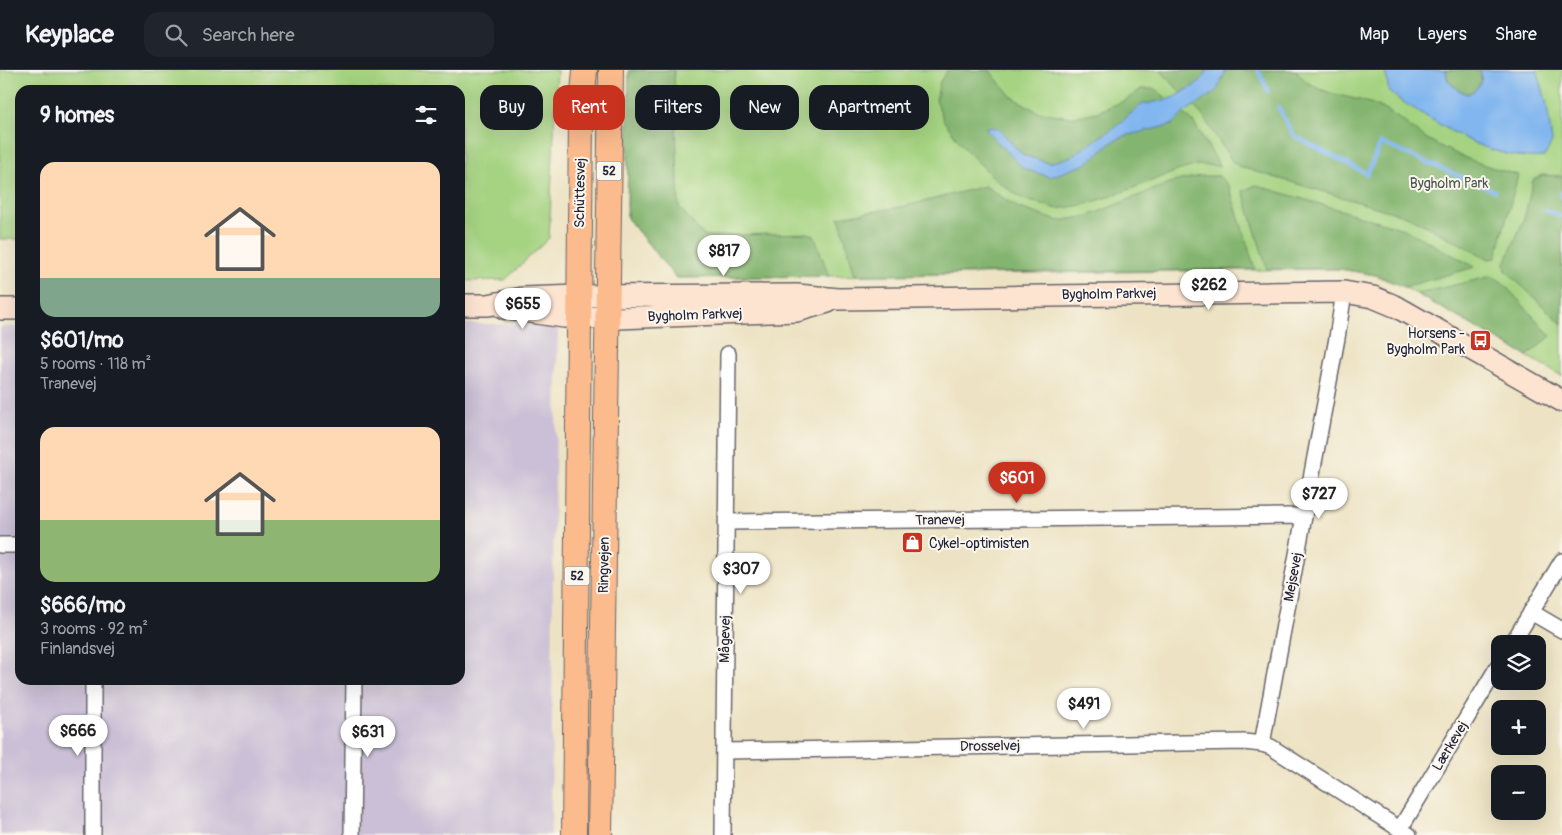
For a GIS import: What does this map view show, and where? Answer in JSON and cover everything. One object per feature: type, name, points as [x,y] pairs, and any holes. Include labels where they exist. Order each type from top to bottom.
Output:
[{"type":"main road","name":"Schüttesvej","points":[[579,306],[581,119],[585,70]]},
{"type":"main road","name":"Schüttesvej","points":[[608,307],[611,70]]},
{"type":"main road","name":"Ringvejen","points":[[574,835],[579,306]]},
{"type":"main road","name":"Ringvejen","points":[[600,835],[608,307]]},
{"type":"street","name":"Bygholm Parkvej","points":[[465,305],[488,305],[514,311],[564,317],[579,306],[797,311],[838,298],[1344,292],[1373,297],[1397,307],[1562,401]]},
{"type":"street","name":"Mejsevej","points":[[1262,744],[1344,292]]},
{"type":"street","points":[[0,309],[15,309]]},
{"type":"street","name":"Mågevej","points":[[723,835],[728,354]]},
{"type":"street","name":"Tranevej","points":[[727,522],[1304,517]]},
{"type":"street","points":[[0,545],[15,545]]},
{"type":"street","points":[[1517,635],[1562,561]]},
{"type":"street","points":[[1531,612],[1562,630]]},
{"type":"street","name":"Lærkevej","points":[[1404,832],[1491,679]]},
{"type":"street","points":[[92,835],[93,685]]},
{"type":"street","points":[[352,835],[354,685]]},
{"type":"street","name":"Drosselvej","points":[[724,751],[1244,742],[1262,744],[1271,747],[1404,832]]},
{"type":"shaded area","points":[[465,324],[558,324],[553,574],[551,835],[0,835],[0,327],[15,327],[15,685],[465,685]]},
{"type":"green space","points":[[0,70],[557,70],[556,85],[553,85],[554,130],[549,238],[505,280],[465,281],[465,85],[15,85],[15,239],[0,239]]},
{"type":"green space","name":"Bygholm Park","points":[[629,70],[1562,70],[1562,376],[1404,287],[1375,275],[1340,269],[676,278],[627,218]]},
{"type":"green space","points":[[629,70],[674,70],[675,85],[635,85],[635,130],[676,130],[679,207],[704,236],[807,233],[814,235],[829,276],[676,278],[627,218]]},
{"type":"green space","points":[[948,70],[989,70],[1011,96],[1038,112],[1071,117],[1097,112],[1126,100],[1141,89],[1156,89],[1194,123],[1220,166],[1199,165],[1180,170],[1083,205],[1058,209],[1023,199],[998,182],[964,148],[944,121],[936,100],[940,81]]},
{"type":"green space","points":[[1160,70],[1296,70],[1313,86],[1324,91],[1371,103],[1382,108],[1429,140],[1450,151],[1484,165],[1518,175],[1496,258],[1489,259],[1409,217],[1240,167],[1232,161],[1202,115]]},
{"type":"green space","points":[[1446,70],[1480,70],[1481,82],[1477,88],[1467,94],[1450,82],[1446,75]]},
{"type":"green space","points":[[1542,175],[1562,176],[1562,324],[1506,271],[1505,263],[1524,219],[1533,180]]},
{"type":"green space","points":[[1200,176],[1219,176],[1229,186],[1255,269],[855,275],[839,217],[906,206],[985,186],[1017,207],[1058,221],[1088,216],[1172,182]]},
{"type":"green space","points":[[1256,185],[1404,229],[1475,267],[1404,287],[1375,275],[1340,269],[1267,269],[1243,191]]},
{"type":"green space","points":[[1492,276],[1502,282],[1551,336],[1527,356],[1417,294]]},
{"type":"water","points":[[1208,70],[1226,70],[1218,88],[1185,112],[1172,125],[1124,136],[1109,144],[1086,164],[1050,177],[1024,169],[988,132],[986,127],[998,128],[1023,155],[1049,163],[1070,157],[1115,127],[1141,105],[1173,98],[1199,83]]},
{"type":"water","points":[[1385,70],[1446,70],[1446,75],[1450,82],[1467,94],[1474,90],[1481,82],[1480,70],[1537,70],[1546,100],[1552,142],[1544,157],[1524,157],[1485,148],[1467,140],[1398,99],[1389,91]]},
{"type":"waterway","points":[[1258,70],[1268,91]]},
{"type":"waterway","points":[[1278,107],[1294,136],[1367,174],[1381,143],[1495,191]]},
{"type":"waterway","points":[[1561,193],[1562,197]]},
{"type":"waterway","points":[[1545,210],[1562,216]]},
{"type":"place","name":"Horsens - Bygholm Park","points":[[1481,341]]},
{"type":"place","name":"Cykel-optimisten","points":[[913,543]]}]
